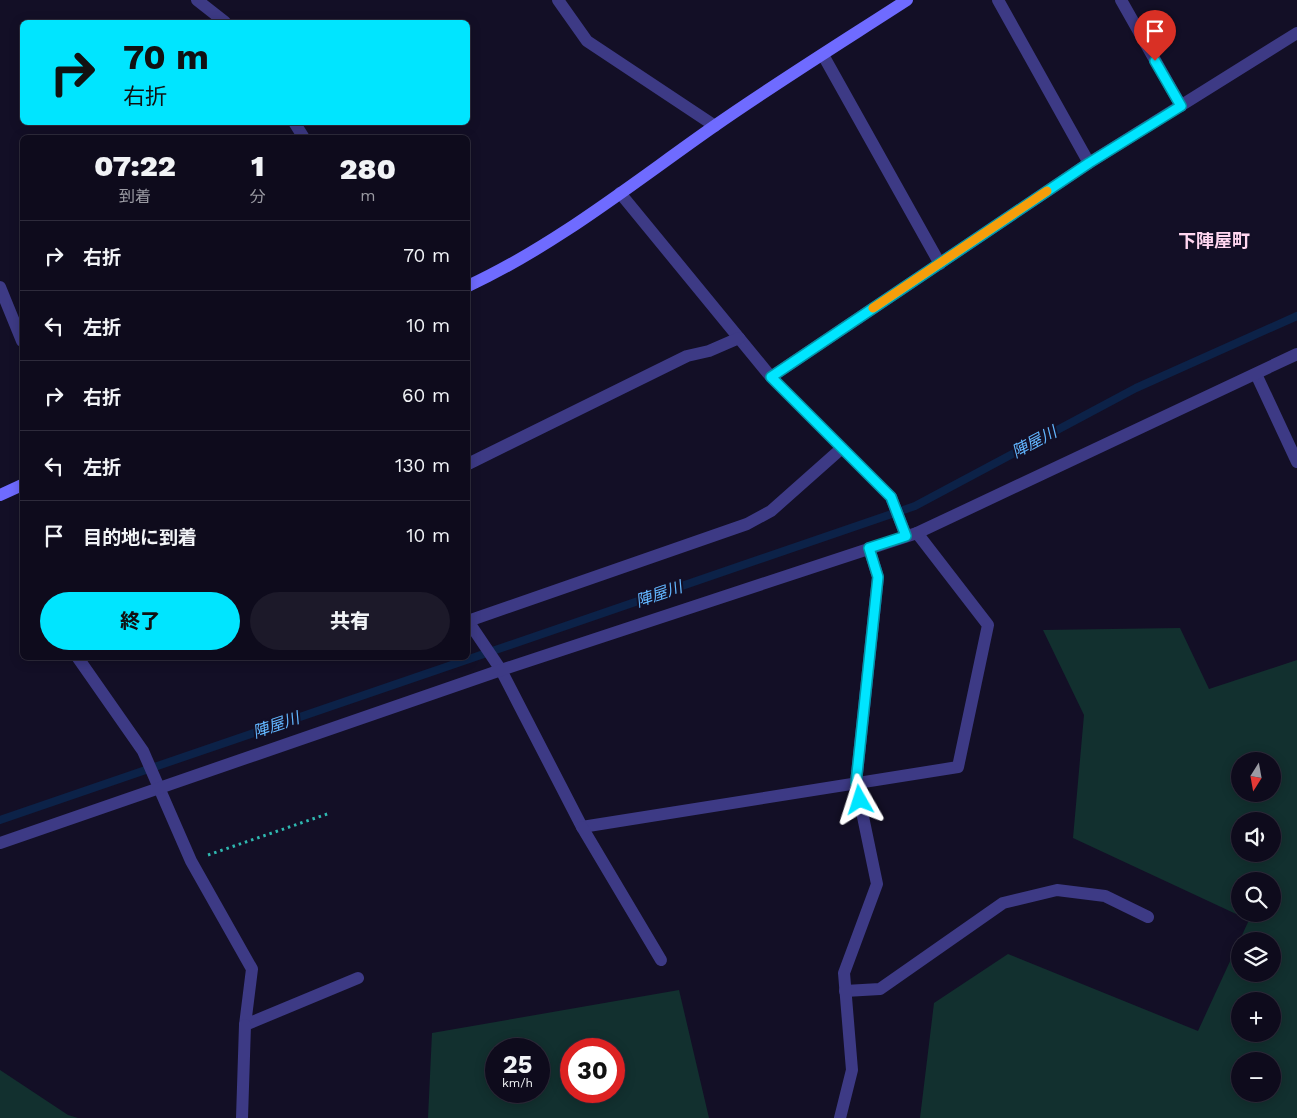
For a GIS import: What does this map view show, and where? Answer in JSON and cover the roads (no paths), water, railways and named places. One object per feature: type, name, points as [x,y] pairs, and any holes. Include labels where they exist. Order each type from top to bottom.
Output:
[{"type":"street","points":[[197,0],[222,20]]},
{"type":"street","points":[[558,0],[587,41],[715,126]]},
{"type":"street","points":[[470,285],[567,231],[715,126],[907,0]]},
{"type":"street","points":[[998,0],[1089,163]]},
{"type":"street","points":[[1121,0],[1181,106]]},
{"type":"street","points":[[771,377],[1089,163],[1297,33]]},
{"type":"street","points":[[823,55],[940,264]]},
{"type":"street","points":[[582,827],[958,767],[988,625],[908,532],[891,497],[771,377],[620,193]]},
{"type":"street","points":[[0,287],[20,336]]},
{"type":"street","points":[[470,463],[687,356],[709,351],[739,338]]},
{"type":"street","points":[[0,843],[156,784],[498,666],[869,548],[908,532],[1297,354]]},
{"type":"street","points":[[1256,374],[1297,462]]},
{"type":"street","points":[[470,620],[747,524],[771,511],[842,448]]},
{"type":"street","points":[[0,496],[20,486]]},
{"type":"street","points":[[840,1118],[852,1070],[844,974],[877,884],[856,783],[878,577],[869,548]]},
{"type":"street","points":[[470,624],[498,666],[582,827],[661,960]]},
{"type":"street","points":[[79,660],[142,751],[191,861],[252,969],[245,1025],[242,1118]]},
{"type":"street","points":[[845,991],[880,989],[1003,903],[1057,890],[1105,896],[1148,917]]},
{"type":"street","points":[[245,1025],[358,978]]},
{"type":"waterway","name":"陣屋川","points":[[470,659],[915,506],[1136,388],[1297,316]]},
{"type":"waterway","name":"陣屋川","points":[[0,820],[466,660]]},
{"type":"district","name":"下陣屋町","points":[[1214,240]]}]
